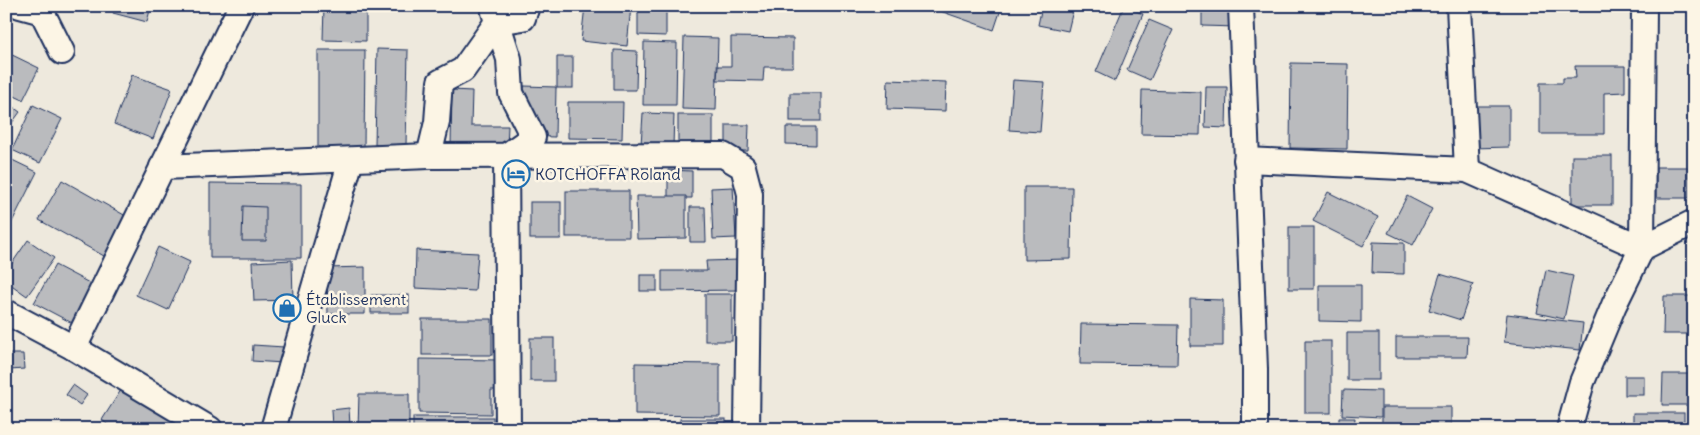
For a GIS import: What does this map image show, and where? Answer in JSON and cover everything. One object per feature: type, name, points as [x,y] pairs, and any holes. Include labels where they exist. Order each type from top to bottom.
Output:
[{"type":"street","points":[[6,8],[10,6]]},
{"type":"street","points":[[20,6],[42,12],[62,52]]},
{"type":"street","points":[[74,348],[241,6]]},
{"type":"street","points":[[495,14],[523,18],[526,6]]},
{"type":"street","points":[[1241,6],[1255,369],[1255,429]]},
{"type":"street","points":[[1459,6],[1467,170]]},
{"type":"street","points":[[1569,429],[1582,382],[1614,305],[1642,248],[1644,6]]},
{"type":"street","points":[[495,14],[509,59],[511,93],[533,137],[506,156]]},
{"type":"street","points":[[429,156],[437,122],[440,82],[463,70],[495,14]]},
{"type":"street","points":[[162,167],[429,156],[723,155],[742,167],[750,194],[747,429]]},
{"type":"street","points":[[506,156],[508,429]]},
{"type":"street","points":[[273,429],[351,160]]},
{"type":"street","points":[[1246,160],[1467,170],[1642,248]]},
{"type":"street","points":[[1642,248],[1694,222]]},
{"type":"street","points":[[6,312],[74,348],[210,429]]},
{"type":"building","points":[[115,6],[151,6],[147,22],[113,13]]},
{"type":"building","points":[[324,6],[366,6],[366,41],[323,40]]},
{"type":"building","points":[[585,6],[631,6],[627,46],[581,41]]},
{"type":"building","points":[[638,6],[666,6],[666,36],[638,35]]},
{"type":"building","points":[[926,6],[1002,6],[994,30]]},
{"type":"building","points":[[1042,6],[1074,6],[1068,31],[1038,25]]},
{"type":"building","points":[[1124,6],[1143,14],[1115,81],[1096,72]]},
{"type":"building","points":[[1202,6],[1237,6],[1237,27],[1202,26]]},
{"type":"building","points":[[1536,6],[1621,6],[1621,10]]},
{"type":"building","points":[[1149,20],[1173,30],[1150,80],[1127,70]]},
{"type":"building","points":[[684,37],[718,38],[716,110],[682,109]]},
{"type":"building","points":[[731,37],[793,38],[793,67],[764,67],[763,81],[717,80],[718,66],[731,66]]},
{"type":"building","points":[[644,42],[677,43],[676,105],[643,105]]},
{"type":"building","points":[[377,49],[408,50],[406,145],[375,145]]},
{"type":"building","points":[[318,50],[365,50],[364,148],[318,147]]},
{"type":"building","points":[[614,50],[637,51],[636,90],[614,90]]},
{"type":"building","points":[[6,52],[39,68],[23,100],[6,92]]},
{"type":"building","points":[[557,57],[573,57],[573,88],[557,88]]},
{"type":"building","points":[[1291,63],[1348,64],[1347,149],[1290,148]]},
{"type":"building","points":[[1575,66],[1625,66],[1625,92],[1604,93],[1604,134],[1540,134],[1540,83],[1563,83],[1563,78],[1576,78]]},
{"type":"building","points":[[132,75],[172,89],[153,139],[114,124]]},
{"type":"building","points":[[888,80],[946,82],[945,111],[887,109]]},
{"type":"building","points":[[1013,80],[1044,82],[1040,132],[1009,130]]},
{"type":"building","points":[[524,86],[556,87],[555,137],[523,136]]},
{"type":"building","points":[[1206,87],[1227,87],[1226,128],[1205,127]]},
{"type":"building","points":[[452,90],[472,91],[471,126],[508,126],[507,147],[451,147]]},
{"type":"building","points":[[1142,90],[1201,92],[1200,135],[1141,134]]},
{"type":"building","points":[[790,93],[821,93],[821,121],[790,121]]},
{"type":"building","points":[[6,102],[20,112],[6,131]]},
{"type":"building","points":[[568,102],[623,102],[622,139],[568,138]]},
{"type":"building","points":[[33,105],[62,119],[40,163],[12,150]]},
{"type":"building","points":[[1473,106],[1509,106],[1509,147],[1473,148]]},
{"type":"building","points":[[1688,111],[1694,111],[1694,141],[1688,141]]},
{"type":"building","points":[[643,113],[674,114],[673,146],[641,145]]},
{"type":"building","points":[[678,115],[713,115],[713,153],[678,153]]},
{"type":"building","points":[[726,125],[749,125],[748,151],[726,151]]},
{"type":"building","points":[[786,127],[816,127],[816,145],[786,144]]},
{"type":"building","points":[[1572,156],[1612,156],[1612,205],[1572,205]]},
{"type":"building","points":[[6,157],[37,172],[6,234]]},
{"type":"building","points":[[1656,167],[1689,167],[1689,198],[1656,198]]},
{"type":"building","points":[[668,170],[692,171],[692,198],[668,198]]},
{"type":"building","points":[[62,180],[126,216],[104,256],[39,220]]},
{"type":"building","points":[[210,183],[301,184],[301,258],[210,258]]},
{"type":"building","points":[[733,187],[736,238],[713,239],[711,188]]},
{"type":"building","points":[[1024,187],[1072,187],[1071,259],[1024,260]]},
{"type":"building","points":[[566,191],[629,191],[629,237],[566,237]]},
{"type":"building","points":[[1328,192],[1378,217],[1363,246],[1313,221]]},
{"type":"building","points":[[636,196],[686,196],[686,238],[637,239]]},
{"type":"building","points":[[1407,196],[1432,209],[1413,245],[1388,233]]},
{"type":"building","points":[[530,202],[561,202],[561,239],[530,239]]},
{"type":"building","points":[[243,206],[266,207],[266,241],[242,241]]},
{"type":"building","points":[[690,207],[705,207],[706,242],[690,242]]},
{"type":"building","points":[[1289,227],[1314,227],[1314,289],[1289,289]]},
{"type":"building","points":[[28,240],[54,258],[27,296],[6,281],[6,272]]},
{"type":"building","points":[[1373,242],[1404,243],[1404,274],[1372,273]]},
{"type":"building","points":[[158,247],[190,262],[168,310],[136,295]]},
{"type":"building","points":[[416,250],[478,253],[475,291],[415,288]]},
{"type":"building","points":[[292,260],[293,300],[254,301],[252,262]]},
{"type":"building","points":[[739,260],[739,290],[662,291],[662,271],[707,271],[706,261]]},
{"type":"building","points":[[55,265],[95,286],[74,324],[34,303]]},
{"type":"building","points":[[365,267],[365,314],[328,314],[327,268]]},
{"type":"building","points":[[1546,270],[1573,276],[1564,319],[1537,313]]},
{"type":"building","points":[[1440,274],[1473,284],[1461,320],[1429,310]]},
{"type":"building","points":[[640,275],[657,275],[657,291],[640,291]]},
{"type":"building","points":[[1319,285],[1361,285],[1361,322],[1319,321]]},
{"type":"building","points":[[705,294],[732,294],[732,341],[705,341]]},
{"type":"building","points":[[371,295],[409,295],[409,313],[371,313]]},
{"type":"building","points":[[1664,296],[1694,296],[1694,334],[1663,334]]},
{"type":"building","points":[[1190,299],[1223,300],[1223,346],[1190,346]]},
{"type":"building","points":[[1507,314],[1583,323],[1580,350],[1504,342]]},
{"type":"building","points":[[422,319],[492,319],[492,355],[422,355]]},
{"type":"building","points":[[1081,324],[1178,325],[1177,365],[1080,364]]},
{"type":"building","points":[[1347,333],[1379,333],[1379,380],[1347,380]]},
{"type":"building","points":[[1396,337],[1468,337],[1467,357],[1396,357]]},
{"type":"building","points":[[530,338],[554,338],[554,381],[530,381]]},
{"type":"building","points":[[1305,341],[1331,341],[1331,413],[1305,413]]},
{"type":"building","points":[[253,345],[284,347],[283,363],[252,361]]},
{"type":"building","points":[[10,354],[23,354],[24,369],[10,370]]},
{"type":"building","points":[[419,359],[502,360],[501,390],[491,390],[491,414],[419,413]]},
{"type":"building","points":[[635,363],[720,364],[720,416],[635,415]]},
{"type":"building","points":[[1663,374],[1694,374],[1694,405],[1662,405]]},
{"type":"building","points":[[1625,376],[1644,376],[1644,395],[1625,395]]},
{"type":"building","points":[[73,385],[87,395],[80,405],[66,395]]},
{"type":"building","points":[[121,390],[184,424],[181,429],[113,429],[102,420]]},
{"type":"building","points":[[1343,390],[1381,391],[1381,417],[1342,415]]},
{"type":"building","points":[[359,394],[409,394],[409,429],[358,429]]},
{"type":"building","points":[[1382,407],[1451,407],[1451,429],[1382,429]]},
{"type":"building","points":[[349,408],[350,426],[332,427],[331,410]]},
{"type":"building","points":[[1633,413],[1684,413],[1684,429],[1633,429]]},
{"type":"building","points":[[413,417],[493,417],[493,429],[413,429]]},
{"type":"building","points":[[1339,418],[1355,418],[1354,429],[1339,429]]},
{"type":"building","points":[[680,419],[726,419],[726,429],[680,429]]},
{"type":"place","name":"KOTCHOFFA Roland","points":[[516,174]]},
{"type":"place","name":"Établissement Gluck","points":[[287,308]]}]
